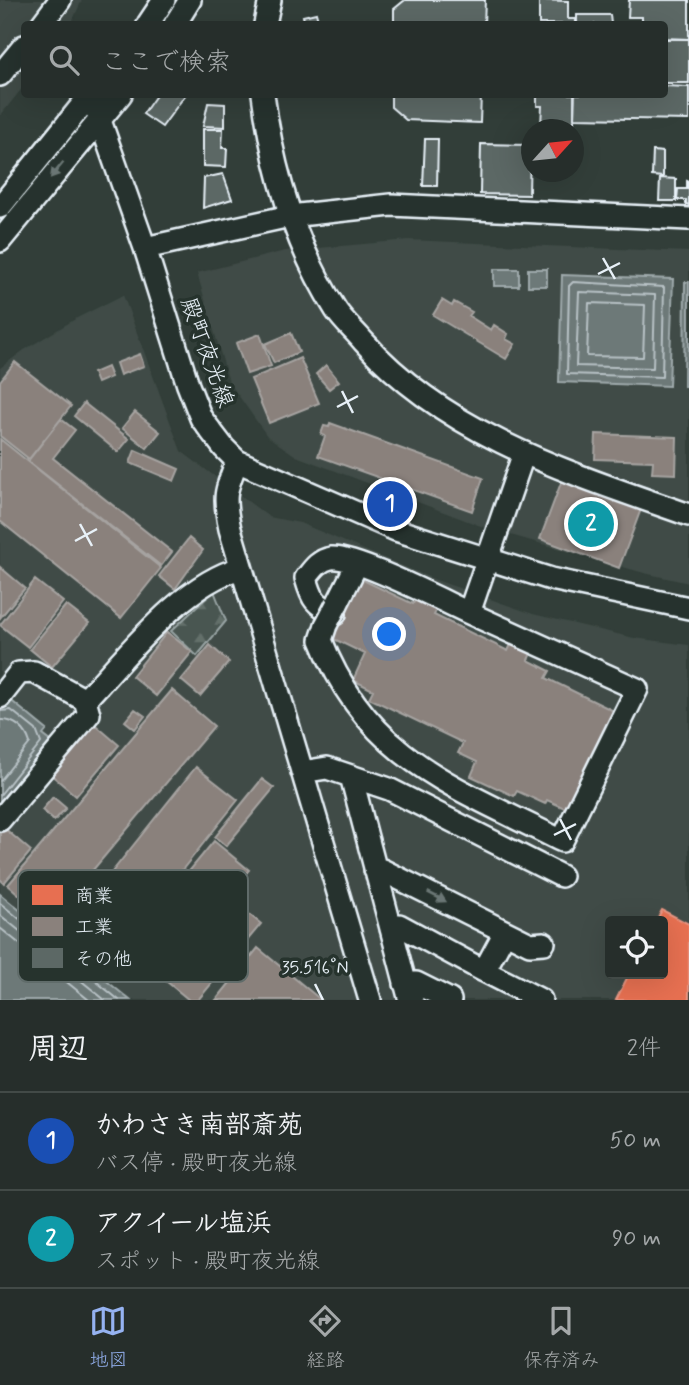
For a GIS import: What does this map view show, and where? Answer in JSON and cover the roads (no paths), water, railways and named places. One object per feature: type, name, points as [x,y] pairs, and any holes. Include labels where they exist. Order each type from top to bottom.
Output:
[{"type":"street","points":[[44,21],[60,0]]},
{"type":"street","points":[[150,21],[164,0]]},
{"type":"street","points":[[177,21],[190,0]]},
{"type":"street","points":[[266,21],[270,0]]},
{"type":"street","points":[[0,75],[21,50]]},
{"type":"street","points":[[0,207],[89,98]]},
{"type":"street","name":"殿町夜光線","points":[[92,98],[201,418],[223,448],[237,461],[396,530],[551,579],[689,608]]},
{"type":"street","points":[[0,241],[117,98]]},
{"type":"street","points":[[264,98],[269,139],[290,216],[315,272],[337,312],[372,350],[411,388],[458,419],[524,453],[689,516]]},
{"type":"street","points":[[145,248],[290,216],[391,205],[689,219]]},
{"type":"street","points":[[470,613],[486,558],[524,453]]},
{"type":"street","points":[[237,461],[226,489],[224,503],[370,1000]]},
{"type":"street","points":[[333,614],[311,597],[306,578],[318,564],[333,558],[357,564],[370,568],[637,689],[562,841],[428,773],[389,743],[366,720],[334,673],[321,640],[357,564]]},
{"type":"street","points":[[85,701],[139,641],[189,596],[224,572],[241,568]]},
{"type":"street","points":[[0,696],[19,673],[34,672],[85,701],[89,714],[0,820]]},
{"type":"street","points":[[302,772],[327,768],[389,789],[561,876]]},
{"type":"street","points":[[351,776],[409,992]]},
{"type":"street","points":[[375,870],[382,870],[530,944],[544,943]]},
{"type":"street","points":[[391,929],[399,925],[541,1000]]},
{"type":"street","points":[[485,971],[505,932]]},
{"type":"street","points":[[409,992],[416,983],[450,1000]]},
{"type":"water","points":[[494,269],[519,269],[519,286],[494,286]]},
{"type":"water","points":[[528,269],[547,269],[547,286],[528,286]]},
{"type":"water","points":[[562,275],[673,279],[669,386],[559,382]]},
{"type":"water","points":[[685,282],[689,282],[689,386],[684,386]]},
{"type":"water","points":[[8,698],[47,730],[43,735],[52,742],[0,807],[0,708]]},
{"type":"water","points":[[0,894],[18,909],[18,982],[108,982],[130,1000],[0,1000]]},
{"type":"place","name":"かわさき南部斎苑","points":[[390,504]]},
{"type":"place","name":"アクイール塩浜","points":[[591,524]]}]
